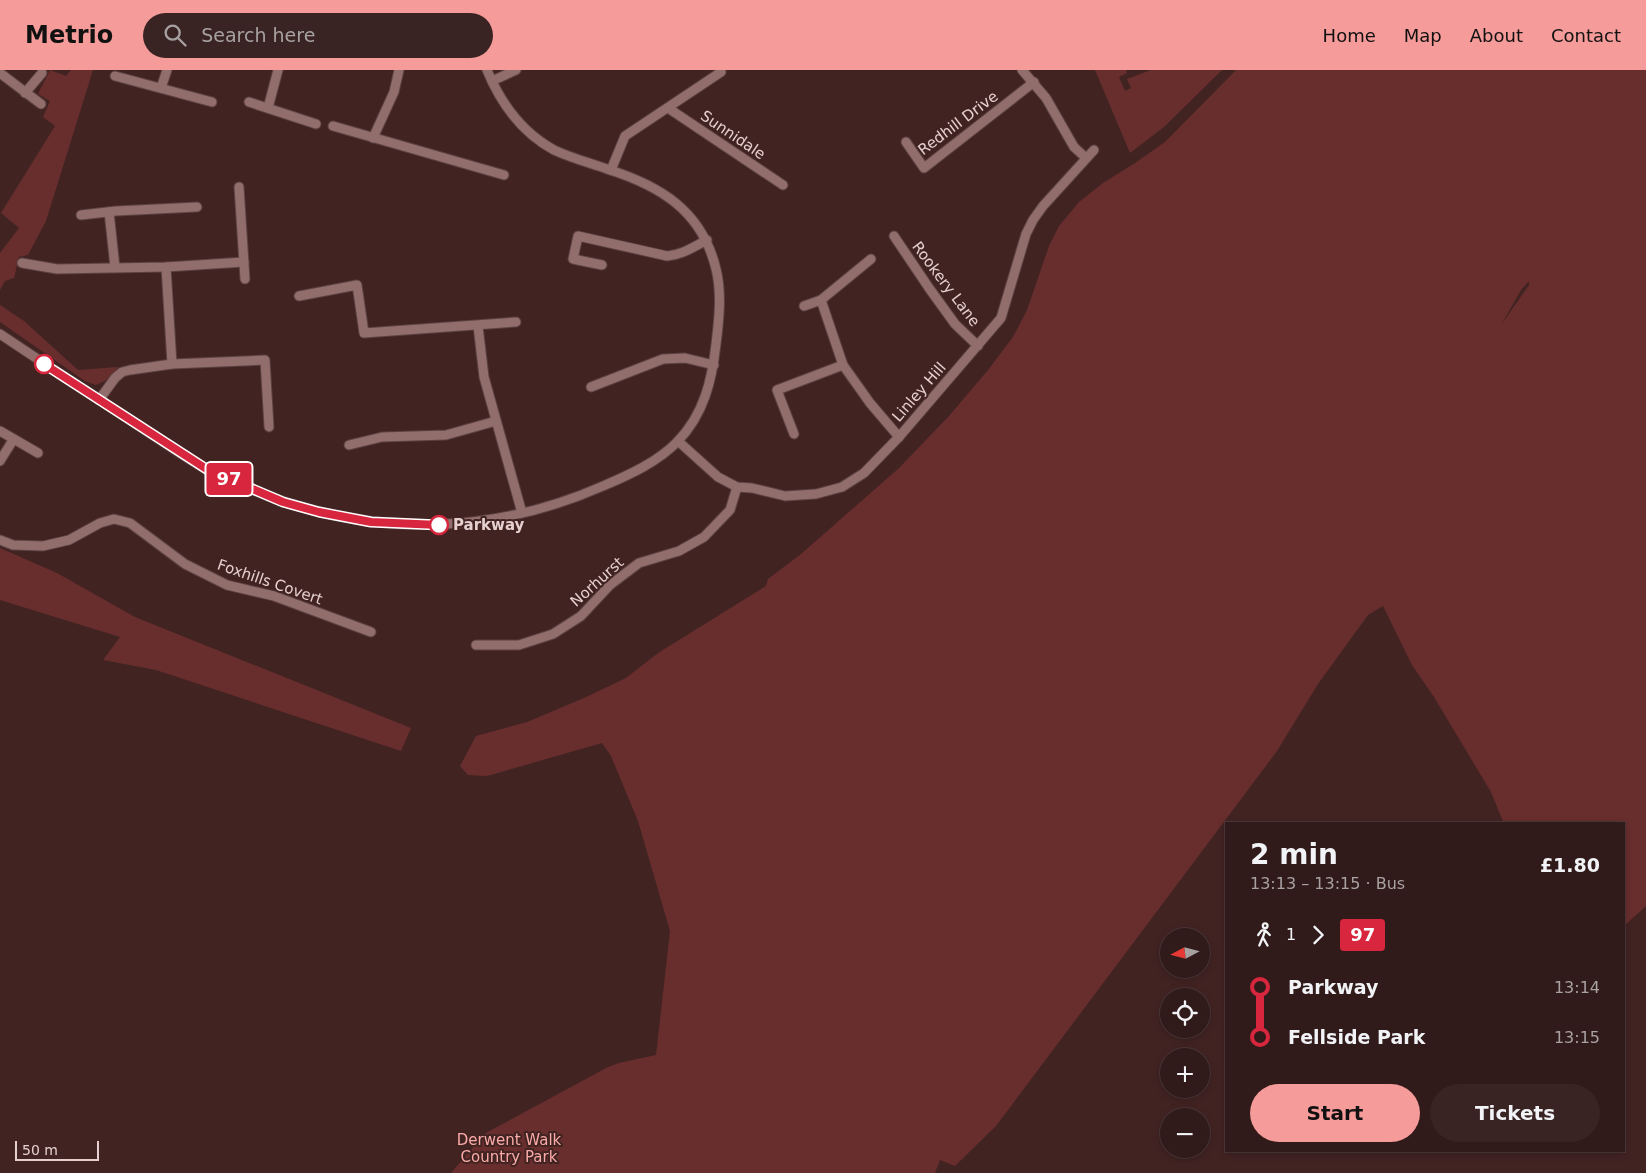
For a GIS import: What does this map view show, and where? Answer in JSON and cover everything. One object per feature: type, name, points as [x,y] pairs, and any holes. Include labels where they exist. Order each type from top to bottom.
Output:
[{"type":"street","points":[[161,88],[167,70]]},
{"type":"street","points":[[268,108],[278,70]]},
{"type":"street","points":[[373,138],[394,92],[399,70]]},
{"type":"street","points":[[0,334],[208,470],[283,502],[319,512],[371,522],[451,525],[522,513],[578,496],[624,477],[659,457],[678,441],[695,418],[711,382],[718,330],[719,291],[716,270],[706,240],[687,213],[675,201],[660,191],[643,182],[554,150],[524,129],[501,100],[487,70]]},
{"type":"street","points":[[492,81],[516,70]]},
{"type":"street","points":[[1022,70],[1046,98],[1074,147],[1086,158]]},
{"type":"street","name":"Sunnidale","points":[[611,170],[625,136],[720,72]]},
{"type":"street","points":[[25,93],[42,73]]},
{"type":"street","points":[[0,74],[41,104]]},
{"type":"street","points":[[115,76],[212,102]]},
{"type":"street","name":"Redhill Drive","points":[[906,142],[924,168],[1034,82]]},
{"type":"street","points":[[249,102],[316,124]]},
{"type":"street","name":"Sunnidale","points":[[668,108],[783,184]]},
{"type":"street","points":[[333,126],[504,175]]},
{"type":"street","name":"Linley Hill","points":[[678,441],[718,477],[737,487],[752,488],[784,496],[816,494],[842,487],[864,473],[899,436],[1001,318],[1026,234],[1033,220],[1043,206],[1094,150]]},
{"type":"street","points":[[240,188],[245,279]]},
{"type":"street","points":[[80,215],[198,207]]},
{"type":"street","points":[[109,212],[115,267]]},
{"type":"street","points":[[602,265],[573,259],[578,236],[667,256],[676,256],[706,240]]},
{"type":"street","name":"Rookery Lane","points":[[894,236],[955,324],[978,346]]},
{"type":"street","points":[[804,306],[821,300],[871,258]]},
{"type":"street","points":[[22,264],[57,269],[166,267],[244,262]]},
{"type":"street","points":[[166,267],[172,364]]},
{"type":"street","points":[[299,296],[357,285],[364,332],[516,322]]},
{"type":"street","points":[[821,300],[843,365],[870,403],[899,436]]},
{"type":"street","points":[[478,326],[484,377],[522,513]]},
{"type":"street","points":[[591,387],[663,359],[685,358],[714,365]]},
{"type":"street","points":[[99,400],[114,378],[122,372],[172,364],[265,360],[270,427]]},
{"type":"street","points":[[794,434],[777,390],[843,365]]},
{"type":"street","points":[[349,445],[382,438],[446,435],[496,421]]},
{"type":"street","points":[[0,431],[38,453]]},
{"type":"street","points":[[0,461],[13,440]]},
{"type":"street","name":"Norhurst","points":[[476,645],[519,644],[553,634],[581,616],[610,585],[639,563],[679,551],[704,537],[730,510],[737,487]]},
{"type":"street","name":"Foxhills Covert","points":[[0,540],[13,545],[43,546],[69,540],[100,522],[114,520],[130,524],[185,564],[227,584],[274,596],[372,632]]},
{"type":"green space","points":[[50,70],[66,76],[71,70],[93,70],[46,221],[28,255],[19,257],[14,278],[5,281],[0,290],[0,253],[19,228],[1,213],[55,126],[43,117],[50,101],[38,94]]},
{"type":"green space","points":[[1095,70],[1126,70],[1127,73],[1119,77],[1125,91],[1131,88],[1127,79],[1151,70],[1222,70],[1164,127],[1130,153]]},
{"type":"green space","name":"Derwent Walk Country Park","points":[[1236,70],[1646,70],[1646,906],[1625,925],[1625,822],[1503,822],[1491,792],[1434,697],[1412,665],[1383,606],[1368,615],[1318,684],[1277,751],[996,1126],[955,1166],[940,1160],[935,1173],[451,1173],[484,1134],[608,1067],[656,1055],[670,931],[638,821],[611,756],[602,743],[487,776],[468,775],[460,766],[476,736],[527,722],[626,678],[658,653],[766,586],[768,579],[801,554],[899,468],[949,416],[1013,337],[1027,310],[1049,246],[1059,226],[1079,202],[1103,183],[1165,142]],"holes":[[[1529,281],[1529,285],[1501,325],[1521,290]]]},
{"type":"green space","points":[[0,305],[24,321],[78,370],[118,367],[109,379],[96,385],[85,381],[0,322]]},
{"type":"green space","points":[[0,548],[57,573],[135,617],[411,728],[401,751],[156,670],[103,660],[120,637],[0,600]]},
{"type":"bus line","name":"97","points":[[44,364],[208,470],[283,502],[319,512],[371,522],[439,525]]},
{"type":"place","name":"Parkway","points":[[439,525]]}]
